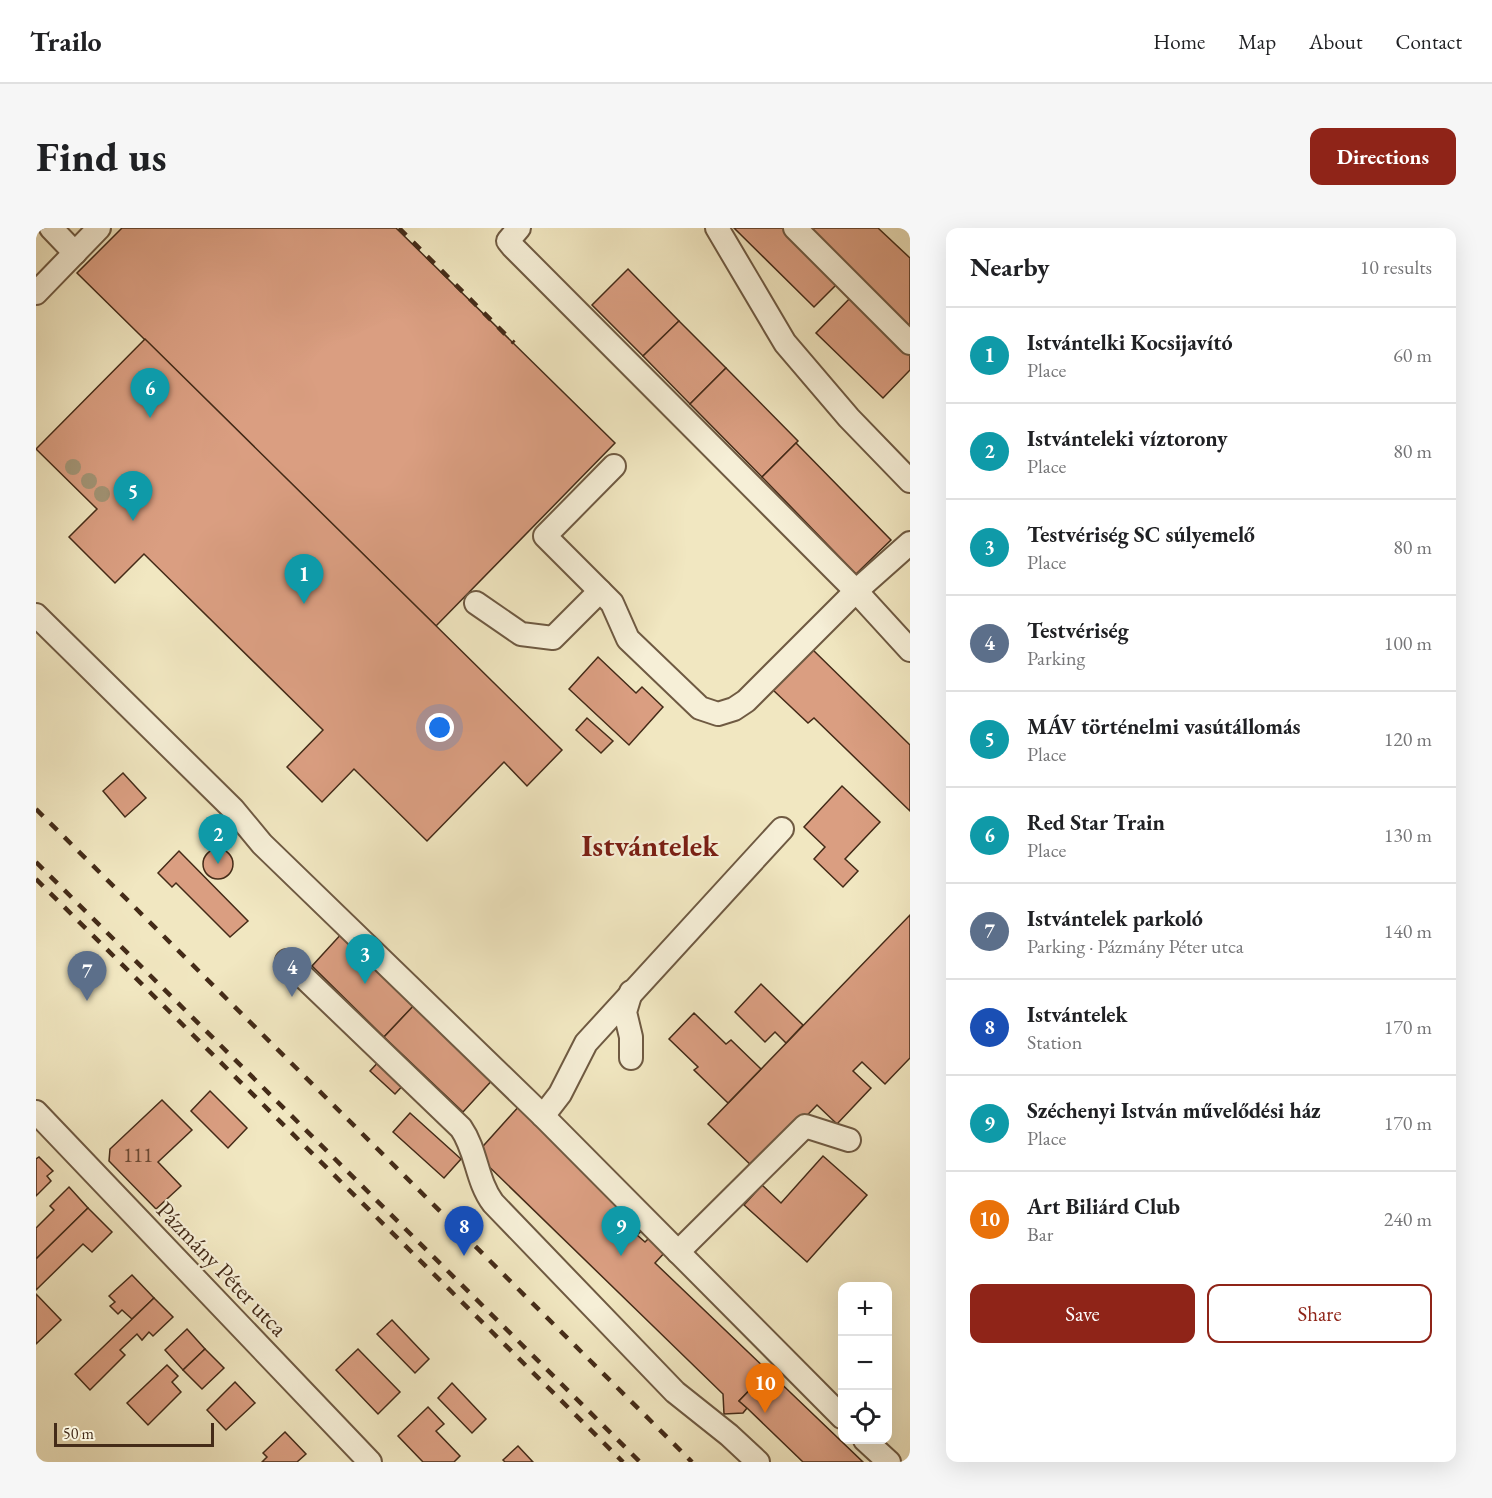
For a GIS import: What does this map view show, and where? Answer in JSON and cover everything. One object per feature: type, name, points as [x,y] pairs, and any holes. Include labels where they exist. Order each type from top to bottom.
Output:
[{"type":"street","points":[[51,228],[75,253]]},
{"type":"street","points":[[36,293],[99,228]]},
{"type":"street","points":[[717,228],[785,343],[849,418],[910,481]]},
{"type":"street","points":[[795,228],[910,343]]},
{"type":"street","points":[[507,232],[856,591],[910,650]]},
{"type":"street","points":[[614,466],[545,536],[612,603],[628,639],[700,708],[718,714],[734,709],[746,701],[856,591],[910,543]]},
{"type":"street","points":[[476,603],[521,634],[553,638],[600,591]]},
{"type":"street","points":[[36,615],[233,809],[262,844],[543,1116],[838,1413]]},
{"type":"street","points":[[543,1116],[560,1094],[586,1043],[782,830]]},
{"type":"street","points":[[287,961],[461,1128],[468,1139],[483,1190],[493,1203],[675,1392],[729,1435],[758,1462]]},
{"type":"street","points":[[630,1058],[631,1037],[625,1012],[631,992]]},
{"type":"street","name":"Pázmány Péter utca","points":[[36,1113],[370,1462]]},
{"type":"street","points":[[678,1252],[805,1126],[849,1140]]},
{"type":"street","points":[[869,1444],[889,1462]]},
{"type":"building","points":[[122,228],[396,228],[615,443],[436,626],[77,273]]},
{"type":"building","points":[[734,228],[783,228],[838,283],[814,307]]},
{"type":"building","points":[[807,228],[878,228],[910,258],[910,327]]},
{"type":"building","points":[[628,269],[679,321],[643,356],[592,305]]},
{"type":"building","points":[[852,296],[910,353],[910,370],[883,398],[816,333]]},
{"type":"building","points":[[679,321],[726,368],[690,404],[643,356]]},
{"type":"building","points":[[145,339],[562,750],[527,786],[504,762],[427,841],[354,769],[322,802],[287,767],[323,730],[144,554],[115,583],[69,537],[97,509],[36,449]]},
{"type":"building","points":[[726,368],[798,441],[762,477],[690,404]]},
{"type":"building","points":[[796,443],[891,540],[856,574],[762,477]]},
{"type":"building","points":[[812,649],[910,745],[910,811],[814,718],[808,723],[773,690]]},
{"type":"building","points":[[598,657],[636,693],[642,687],[663,707],[629,745],[569,689]]},
{"type":"building","points":[[587,718],[613,741],[601,753],[576,730]]},
{"type":"building","points":[[123,773],[146,798],[125,817],[103,791]]},
{"type":"building","points":[[842,786],[880,822],[845,859],[858,871],[843,887],[814,859],[825,847],[804,827]]},
{"type":"building","points":[[218,849],[224,850],[232,858],[232,870],[224,878],[218,879],[212,878],[204,870],[203,864],[204,858],[212,850]]},
{"type":"building","points":[[179,851],[248,921],[230,937],[176,883],[172,887],[158,873]]},
{"type":"building","points":[[910,915],[910,1058],[885,1084],[862,1062],[853,1071],[871,1088],[837,1124],[817,1105],[755,1169],[708,1124]]},
{"type":"building","points":[[344,931],[418,1001],[384,1037],[312,966]]},
{"type":"building","points":[[761,984],[803,1025],[786,1043],[775,1032],[765,1042],[735,1012]]},
{"type":"building","points":[[418,1001],[496,1076],[463,1112],[384,1037]]},
{"type":"building","points":[[694,1013],[726,1044],[731,1040],[761,1069],[728,1103],[694,1070],[698,1067],[669,1039]]},
{"type":"building","points":[[382,1058],[407,1081],[395,1094],[370,1071]]},
{"type":"building","points":[[210,1091],[247,1128],[228,1148],[191,1111]]},
{"type":"building","points":[[162,1100],[192,1130],[158,1162],[181,1186],[156,1209],[109,1161],[110,1149]]},
{"type":"building","points":[[521,1104],[645,1228],[637,1235],[645,1242],[652,1235],[667,1250],[655,1263],[768,1371],[739,1401],[747,1408],[743,1413],[724,1414],[723,1394],[476,1154]]},
{"type":"building","points":[[410,1113],[461,1159],[444,1178],[393,1132]]},
{"type":"building","points":[[823,1156],[867,1195],[807,1262],[744,1205],[762,1185],[781,1203]]},
{"type":"building","points":[[39,1157],[53,1171],[47,1176],[51,1181],[36,1196],[36,1159]]},
{"type":"building","points":[[69,1187],[88,1208],[36,1259],[36,1228],[54,1210],[50,1206]]},
{"type":"building","points":[[88,1208],[112,1232],[92,1252],[83,1244],[36,1290],[36,1259]]},
{"type":"building","points":[[132,1275],[154,1298],[132,1319],[122,1310],[118,1314],[110,1306],[115,1302],[109,1296]]},
{"type":"building","points":[[36,1294],[61,1320],[36,1344]]},
{"type":"building","points":[[154,1298],[173,1317],[153,1336],[149,1332],[142,1340],[137,1334],[120,1350],[125,1355],[90,1390],[75,1374]]},
{"type":"building","points":[[392,1320],[429,1359],[415,1373],[377,1334]]},
{"type":"building","points":[[187,1329],[205,1349],[183,1370],[165,1350]]},
{"type":"building","points":[[205,1349],[224,1368],[202,1389],[183,1370]]},
{"type":"building","points":[[358,1349],[400,1392],[378,1414],[336,1370]]},
{"type":"building","points":[[167,1365],[178,1376],[172,1382],[181,1392],[148,1425],[127,1403]]},
{"type":"building","points":[[768,1371],[838,1438],[838,1444],[844,1444],[863,1462],[803,1462],[739,1401]]},
{"type":"building","points":[[235,1382],[255,1403],[226,1430],[207,1410]]},
{"type":"building","points":[[452,1383],[486,1419],[472,1433],[438,1398]]},
{"type":"building","points":[[428,1407],[444,1424],[436,1431],[460,1456],[454,1462],[423,1462],[398,1436]]},
{"type":"building","points":[[285,1432],[306,1454],[297,1462],[262,1462],[267,1457],[263,1453]]},
{"type":"building","points":[[518,1446],[533,1462],[505,1462],[503,1460]]},
{"type":"railway","points":[[399,228],[514,343]]},
{"type":"railway","points":[[36,809],[692,1462]]},
{"type":"railway","points":[[36,862],[640,1462]]},
{"type":"railway","points":[[36,879],[623,1462]]},
{"type":"place","name":"Red Star Train","points":[[150,418]]},
{"type":"place","name":"MÁV történelmi vasútállomás","points":[[133,521]]},
{"type":"place","name":"Istvántelki Kocsijavító","points":[[304,604]]},
{"type":"place","name":"Istvánteleki víztorony","points":[[218,864]]},
{"type":"place","name":"Testvériség SC súlyemelő","points":[[365,984]]},
{"type":"place","name":"Testvériség","points":[[292,997]]},
{"type":"place","name":"Istvántelek parkoló","points":[[87,1001]]},
{"type":"place","name":"Istvántelek","points":[[464,1256]]},
{"type":"place","name":"Széchenyi István művelődési ház","points":[[621,1256]]},
{"type":"place","name":"Art Biliárd Club","points":[[765,1413]]},
{"type":"district","name":"Istvántelek","points":[[650,846]]}]
